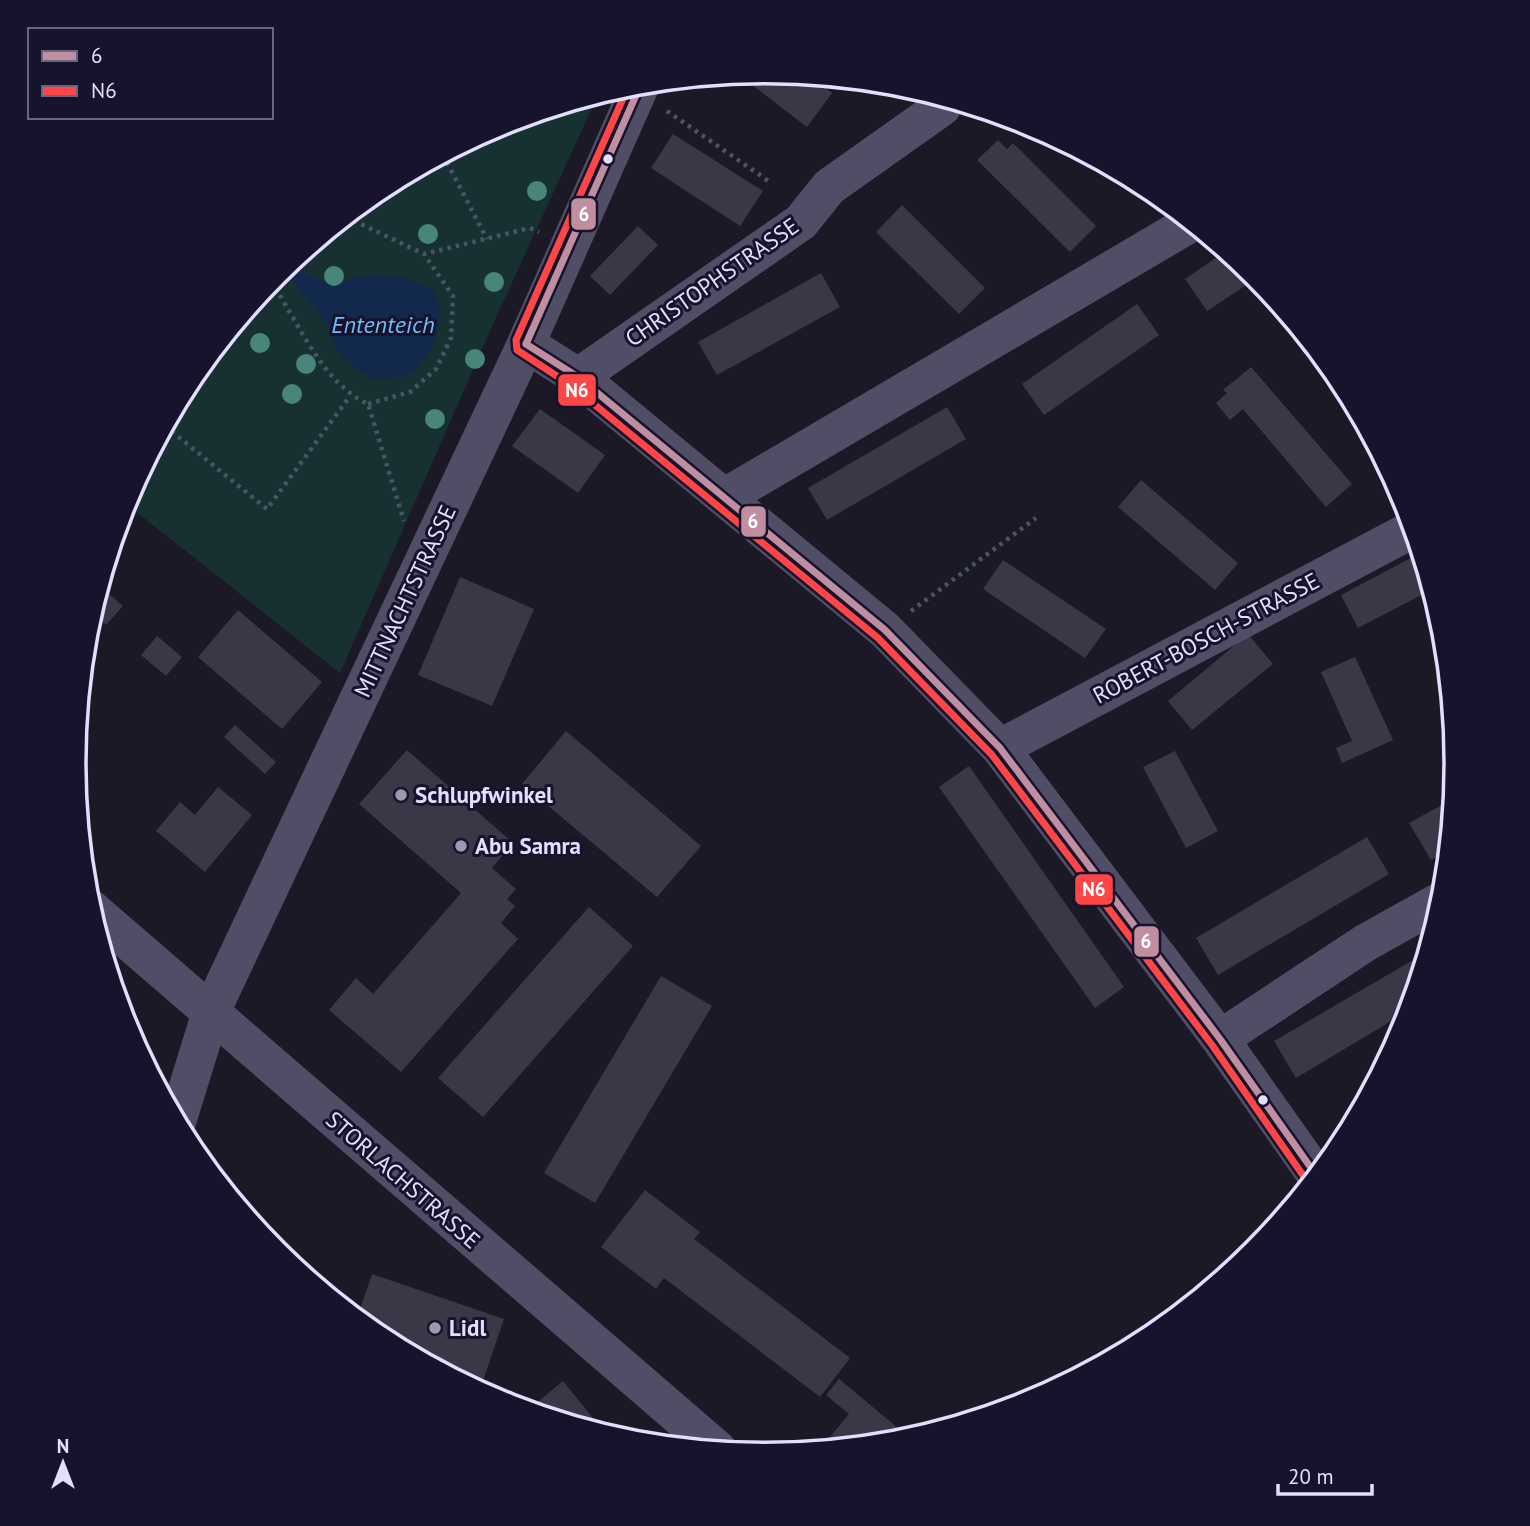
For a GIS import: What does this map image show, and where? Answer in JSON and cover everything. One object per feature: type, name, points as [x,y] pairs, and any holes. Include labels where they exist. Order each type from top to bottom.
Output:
[{"type":"street","name":"MITTNACHTSTRASSE","points":[[181,1109],[211,1012],[526,344],[635,97]]},
{"type":"street","name":"CHRISTOPHSTRASSE","points":[[578,377],[801,222],[829,187],[942,107]]},
{"type":"street","points":[[725,497],[1183,228]]},
{"type":"street","points":[[526,344],[578,377],[886,630],[1000,748],[1220,1039],[1311,1166]]},
{"type":"street","name":"ROBERT-BOSCH-STRASSE","points":[[1000,748],[1404,534]]},
{"type":"street","points":[[1220,1039],[1365,943],[1428,908]]},
{"type":"street","name":"STORLACHSTRASSE","points":[[105,921],[706,1439]]},
{"type":"path","points":[[648,95],[770,182]]},
{"type":"path","points":[[447,163],[487,239]]},
{"type":"path","points":[[277,291],[330,374],[350,396],[368,404],[410,392],[436,369],[451,338],[453,296],[424,254],[355,221]]},
{"type":"path","points":[[424,254],[530,228],[568,246]]},
{"type":"path","points":[[172,432],[267,509],[350,396]]},
{"type":"path","points":[[368,404],[419,570]]},
{"type":"path","points":[[886,630],[1036,518]]},
{"type":"green space","points":[[593,106],[493,324],[340,673],[135,511],[138,503],[177,423],[200,386],[255,315],[317,253],[388,198],[425,175],[505,136]]},
{"type":"water","name":"Ententeich","points":[[301,268],[307,275],[331,285],[358,277],[383,275],[422,284],[435,291],[439,326],[427,355],[412,374],[376,379],[360,372],[339,353],[327,323],[291,278]]},
{"type":"building","points":[[751,84],[824,87],[832,93],[807,127]]},
{"type":"building","points":[[673,134],[763,191],[740,226],[651,168]]},
{"type":"building","points":[[998,140],[1007,149],[1013,143],[1096,226],[1070,252],[977,160]]},
{"type":"building","points":[[902,205],[985,288],[959,314],[876,232]]},
{"type":"building","points":[[638,226],[658,245],[610,295],[590,276]]},
{"type":"building","points":[[1217,257],[1247,285],[1207,311],[1185,279]]},
{"type":"building","points":[[821,273],[840,307],[717,375],[698,342]]},
{"type":"building","points":[[1137,304],[1159,335],[1044,415],[1022,384]]},
{"type":"building","points":[[1251,367],[1352,484],[1326,507],[1243,409],[1230,420],[1216,403],[1227,393],[1223,390]]},
{"type":"building","points":[[947,407],[966,439],[827,520],[808,488]]},
{"type":"building","points":[[540,409],[605,455],[578,493],[512,446]]},
{"type":"building","points":[[1141,480],[1238,563],[1215,590],[1118,507]]},
{"type":"building","points":[[1412,557],[1423,594],[1358,628],[1341,595]]},
{"type":"building","points":[[1003,560],[1106,629],[1085,658],[983,589]]},
{"type":"building","points":[[460,577],[534,609],[492,706],[418,675]]},
{"type":"building","points":[[108,593],[123,606],[106,625],[101,621]]},
{"type":"building","points":[[238,610],[322,682],[282,729],[198,657]]},
{"type":"building","points":[[1248,634],[1273,664],[1192,730],[1168,701]]},
{"type":"building","points":[[157,636],[182,657],[166,676],[141,655]]},
{"type":"building","points":[[1355,657],[1393,740],[1342,763],[1336,748],[1352,741],[1321,672]]},
{"type":"building","points":[[235,725],[276,762],[265,774],[224,737]]},
{"type":"building","points":[[566,731],[701,846],[657,897],[522,784]]},
{"type":"building","points":[[407,750],[513,843],[492,868],[516,889],[507,899],[515,906],[501,923],[518,939],[401,1072],[329,1010],[356,978],[373,994],[461,893],[359,804]]},
{"type":"building","points":[[1175,751],[1218,831],[1186,848],[1143,767]]},
{"type":"building","points":[[969,766],[1124,987],[1095,1008],[939,787]]},
{"type":"building","points":[[218,787],[252,815],[205,872],[156,831],[180,802],[195,815]]},
{"type":"building","points":[[1443,804],[1437,857],[1431,860],[1409,823]]},
{"type":"building","points":[[1367,837],[1389,874],[1218,975],[1196,938]]},
{"type":"building","points":[[589,907],[633,946],[483,1117],[438,1078]]},
{"type":"building","points":[[1415,959],[1393,1020],[1296,1078],[1274,1041]]},
{"type":"building","points":[[661,976],[712,1006],[595,1203],[544,1173]]},
{"type":"building","points":[[645,1190],[700,1232],[694,1239],[850,1358],[820,1397],[664,1278],[656,1289],[601,1247]]},
{"type":"building","name":"Lidl","points":[[372,1274],[504,1319],[483,1380],[425,1351],[360,1308]]},
{"type":"building","points":[[839,1379],[899,1429],[828,1439],[849,1414],[826,1395]]},
{"type":"building","points":[[563,1381],[595,1420],[547,1406],[537,1402]]},
{"type":"transit line","name":"6","points":[[526,344],[635,97]]},
{"type":"transit line","name":"N6","points":[[623,99],[516,340],[517,350],[572,386],[878,638],[992,755],[1212,1045],[1304,1176]]},
{"type":"transit line","name":"6","points":[[526,344],[578,377],[885,630],[1000,748],[1220,1039],[1310,1167]]},
{"type":"place","name":"Schlupfwinkel","points":[[401,795]]},
{"type":"place","name":"Abu Samra","points":[[461,846]]},
{"type":"place","name":"Lidl","points":[[435,1328]]}]
